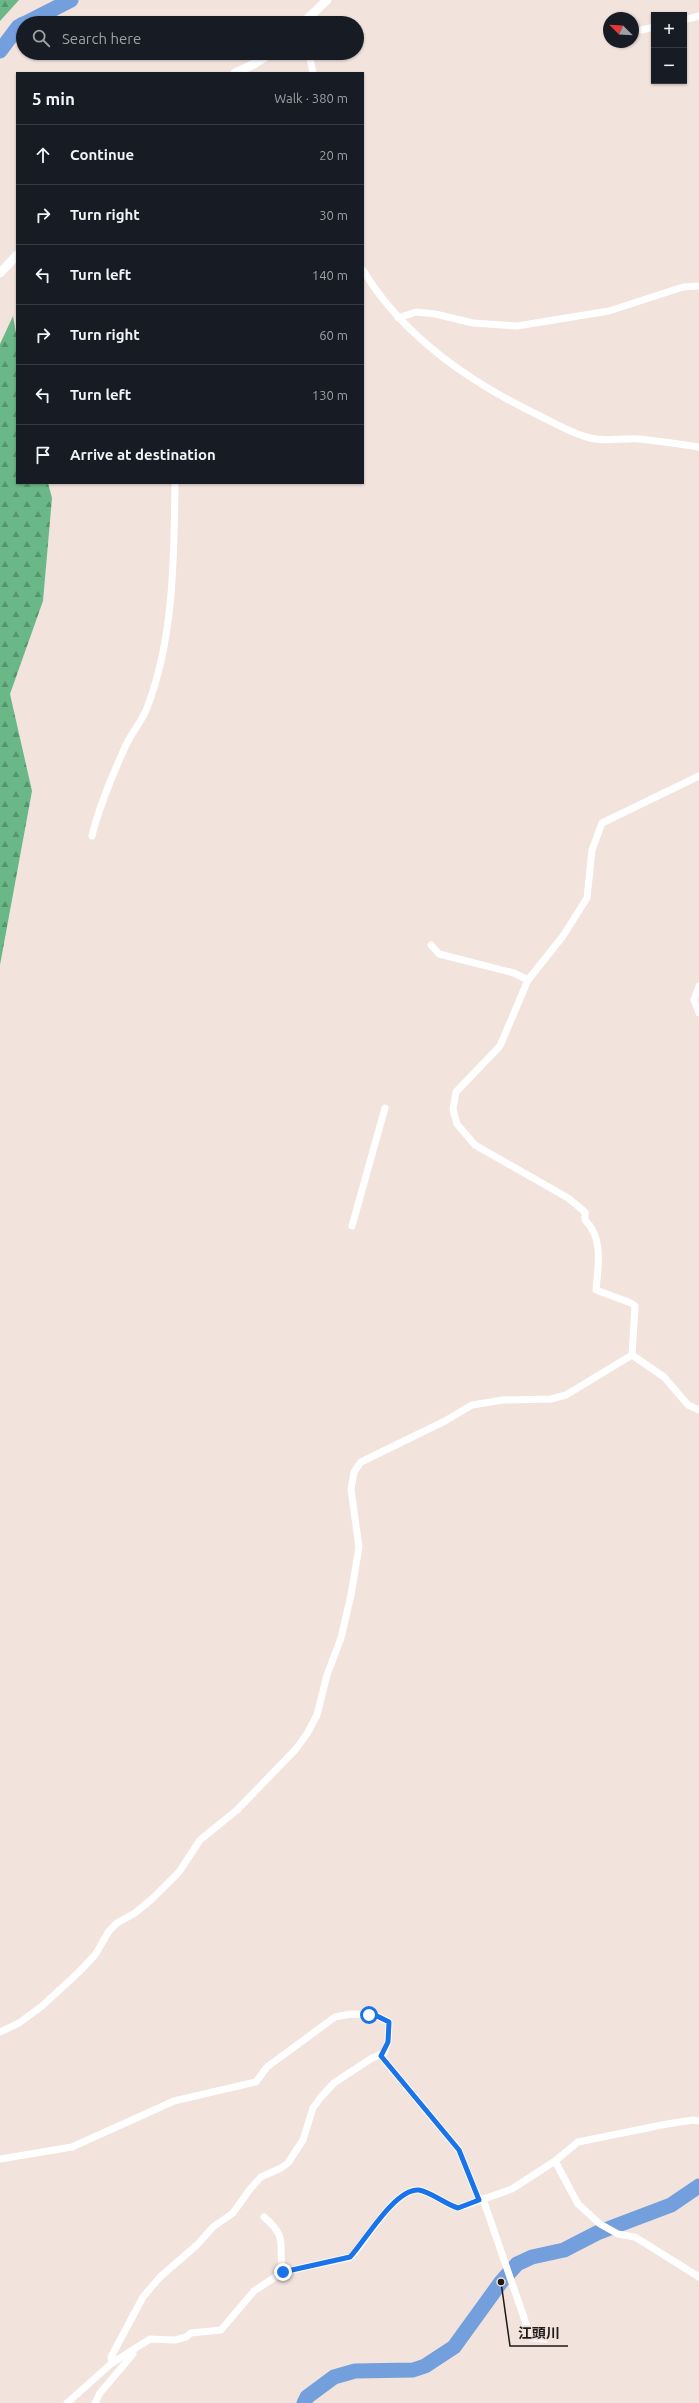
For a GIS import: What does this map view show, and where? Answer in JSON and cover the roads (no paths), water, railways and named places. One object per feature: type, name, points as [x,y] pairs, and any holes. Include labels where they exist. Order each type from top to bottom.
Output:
[{"type":"street","points":[[310,16],[327,0]]},
{"type":"street","points":[[687,19],[699,16]]},
{"type":"street","points":[[639,31],[651,28]]},
{"type":"street","points":[[237,72],[260,60]]},
{"type":"street","points":[[310,60],[313,72]]},
{"type":"street","points":[[0,273],[16,256]]},
{"type":"street","points":[[364,272],[372,286],[398,318],[477,383],[572,432],[591,438],[639,439],[699,447]]},
{"type":"street","points":[[398,318],[416,312],[435,314],[473,323],[516,326],[609,311],[683,287],[699,286]]},
{"type":"street","points":[[92,836],[96,820],[126,745],[147,706],[162,661],[169,607],[175,484]]},
{"type":"street","points":[[632,1355],[635,1306],[631,1302],[596,1290],[598,1240],[593,1229],[585,1220],[585,1212],[568,1198],[475,1146],[457,1124],[453,1109],[456,1092],[500,1046],[528,980],[571,925],[587,898],[592,850],[602,823],[699,776]]},
{"type":"street","points":[[430,945],[439,954],[514,973],[528,980]]},
{"type":"street","points":[[699,986],[694,1000],[699,1013]]},
{"type":"street","points":[[352,1226],[385,1108]]},
{"type":"street","points":[[632,1355],[664,1377],[688,1405],[699,1410]]},
{"type":"street","points":[[0,2032],[19,2023],[42,2006],[78,1972],[95,1955],[116,1923],[135,1913],[152,1899],[179,1872],[200,1840],[238,1810],[296,1750],[307,1734],[317,1715],[327,1674],[341,1638],[351,1595],[359,1547],[351,1489],[354,1472],[361,1462],[445,1421],[472,1405],[503,1400],[551,1399],[566,1395],[632,1355]]},
{"type":"street","points":[[0,2159],[72,2147],[174,2101],[256,2082],[267,2067],[335,2017],[351,2014],[375,2015],[386,2019],[390,2025],[388,2042],[381,2056]]},
{"type":"street","points":[[381,2056],[459,2150],[481,2200],[531,2338],[545,2339]]},
{"type":"street","points":[[112,2363],[111,2357],[143,2297],[160,2277],[197,2245],[213,2227],[234,2213],[250,2189],[261,2177],[281,2168],[288,2162],[303,2140],[314,2108],[328,2089],[372,2058],[381,2056]]},
{"type":"street","points":[[67,2403],[112,2363],[150,2339],[175,2340],[186,2337],[191,2333],[221,2330],[254,2291],[283,2272],[350,2257],[373,2226],[403,2196],[411,2191],[420,2190],[458,2208],[512,2189],[555,2161],[578,2142],[668,2124],[693,2120],[699,2121]]},
{"type":"street","points":[[555,2161],[578,2204],[600,2224],[618,2234],[635,2237],[699,2277]]},
{"type":"street","points":[[264,2217],[277,2230],[282,2242],[283,2272]]},
{"type":"street","points":[[96,2403],[100,2393],[133,2354],[132,2350]]},
{"type":"waterway","points":[[40,16],[71,0]]},
{"type":"waterway","points":[[0,51],[16,30]]},
{"type":"waterway","points":[[304,2403],[307,2397],[334,2377],[355,2371],[413,2370],[425,2366],[454,2347],[501,2282],[517,2264],[532,2257],[564,2250],[597,2233],[671,2205],[699,2186]]},
{"type":"place","name":"江頭川","points":[[501,2282]]}]
